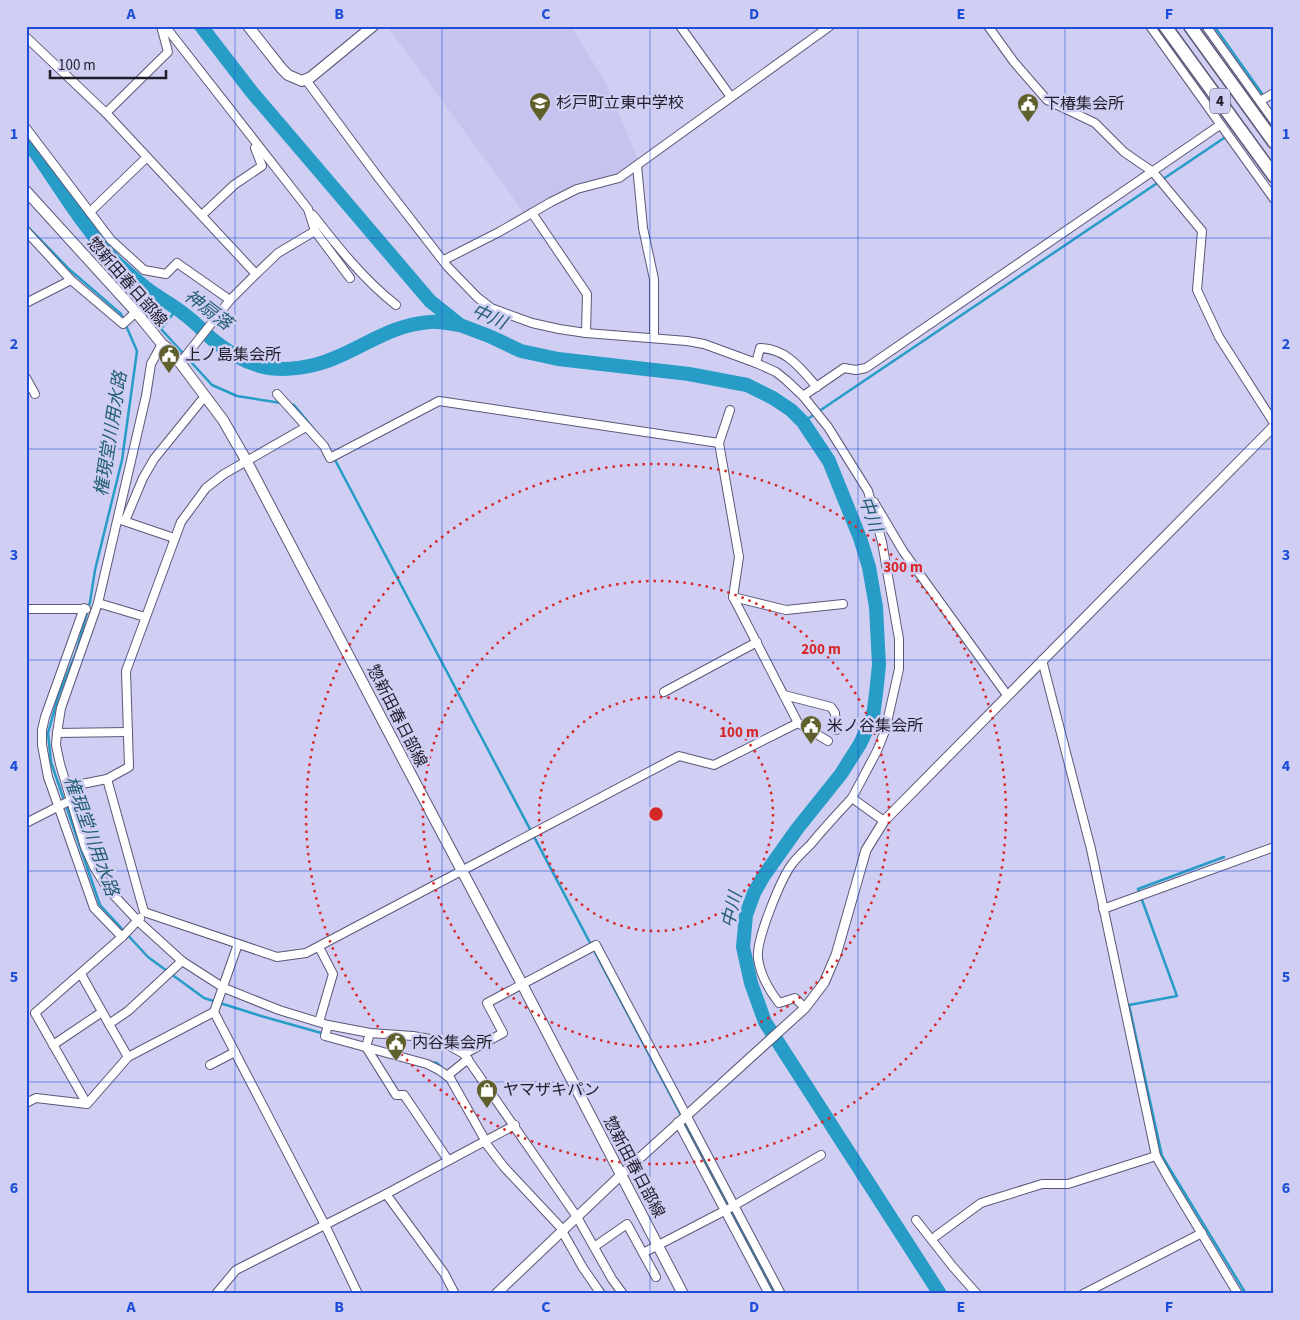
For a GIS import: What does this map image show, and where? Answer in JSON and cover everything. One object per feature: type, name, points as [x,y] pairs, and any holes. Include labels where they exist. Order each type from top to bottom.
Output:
[{"type":"highway","name":"4","points":[[1165,26],[1274,176]]},
{"type":"highway","name":"4","points":[[1190,26],[1274,142]]},
{"type":"main road","points":[[248,26],[288,75],[296,79],[306,80],[366,28]]},
{"type":"main road","name":"惣新田春日部線","points":[[26,191],[136,312],[162,344],[172,352],[223,420],[246,460],[522,984],[683,1294]]},
{"type":"street","points":[[106,113],[168,52],[161,26]]},
{"type":"street","points":[[165,26],[252,140],[344,254],[384,296],[396,305]]},
{"type":"street","points":[[680,26],[731,97]]},
{"type":"street","points":[[444,260],[577,189],[618,178],[830,26]]},
{"type":"street","points":[[496,1294],[678,1122],[803,1010],[824,983],[836,955],[866,850],[884,821],[1274,425],[1219,337],[1197,290],[1202,231],[1153,172],[1124,152],[1095,123],[1047,100],[1014,62],[988,26]]},
{"type":"street","points":[[1150,26],[1274,198]]},
{"type":"street","points":[[1206,26],[1274,120]]},
{"type":"street","points":[[26,37],[106,113],[256,274]]},
{"type":"street","points":[[306,80],[447,266],[464,285],[491,308],[532,323],[586,333],[688,341],[704,344],[776,372],[803,396],[837,440],[903,551],[1007,695]]},
{"type":"street","points":[[1260,101],[1274,94]]},
{"type":"street","points":[[803,396],[844,368],[856,370],[866,368],[1220,125]]},
{"type":"street","points":[[26,128],[111,240],[144,270],[166,274],[177,263],[230,300]]},
{"type":"street","points":[[202,215],[234,185],[262,166],[252,140]]},
{"type":"street","points":[[90,212],[146,158]]},
{"type":"street","points":[[637,166],[643,228],[654,279],[654,338]]},
{"type":"street","points":[[308,210],[315,231],[350,278]]},
{"type":"street","points":[[532,213],[587,294],[586,333]]},
{"type":"street","points":[[26,231],[71,280],[123,324],[136,312]]},
{"type":"street","points":[[180,363],[230,300],[256,274],[278,253],[315,231]]},
{"type":"street","points":[[26,303],[71,280]]},
{"type":"street","points":[[162,344],[151,364],[146,396],[97,606],[60,708],[56,745],[85,847],[94,867],[108,889],[138,921],[182,961],[224,988],[279,1010],[328,1025],[370,1033],[413,1036],[441,1041],[466,1056],[577,1216],[623,1294]]},
{"type":"street","points":[[756,363],[760,348],[772,348],[781,352],[799,367],[817,387]]},
{"type":"street","points":[[26,378],[35,394]]},
{"type":"street","points":[[277,394],[324,446],[330,458],[439,401],[719,443]]},
{"type":"street","points":[[125,521],[143,478],[154,459],[206,397]]},
{"type":"street","points":[[730,410],[719,443],[739,557],[732,597],[798,723],[828,742]]},
{"type":"street","points":[[67,788],[107,778],[128,767],[126,671],[181,522],[206,488],[224,474],[306,427]]},
{"type":"street","points":[[803,1010],[795,998],[779,1003],[766,982],[758,956],[764,930],[780,888],[792,864],[852,798],[877,751],[885,730],[899,669],[899,639],[892,592],[882,542],[868,491]]},
{"type":"street","points":[[117,518],[174,538]]},
{"type":"street","points":[[732,597],[786,610],[843,604]]},
{"type":"street","points":[[26,609],[97,606],[145,617]]},
{"type":"street","points":[[84,608],[45,717],[42,730],[42,745],[48,777],[94,908],[122,937]]},
{"type":"street","points":[[664,692],[756,642]]},
{"type":"street","points":[[1042,660],[1091,850],[1156,1156],[1238,1294]]},
{"type":"street","points":[[784,695],[831,707],[835,714],[836,730]]},
{"type":"street","points":[[144,912],[277,957],[306,954],[679,756],[714,766],[798,723]]},
{"type":"street","points":[[57,733],[128,732]]},
{"type":"street","points":[[42,745],[56,745]]},
{"type":"street","points":[[87,1104],[35,1014],[122,937],[144,912],[107,778]]},
{"type":"street","points":[[852,798],[884,821]]},
{"type":"street","points":[[26,823],[71,800]]},
{"type":"street","points":[[1103,909],[1274,847]]},
{"type":"street","points":[[87,1104],[128,1057],[214,1012],[238,944]]},
{"type":"street","points":[[447,1076],[466,1056],[503,1033],[487,1004],[596,945],[781,1294]]},
{"type":"street","points":[[319,947],[333,974],[319,1022]]},
{"type":"street","points":[[108,1024],[128,1010],[182,961]]},
{"type":"street","points":[[81,974],[128,1057]]},
{"type":"street","points":[[53,1045],[102,1012]]},
{"type":"street","points":[[214,1012],[325,1225],[358,1294]]},
{"type":"street","points":[[328,1025],[325,1036],[433,1066],[447,1076],[485,1141],[504,1166],[564,1229],[583,1268],[602,1294]]},
{"type":"street","points":[[370,1033],[366,1047],[396,1095],[404,1095],[448,1160]]},
{"type":"street","points":[[210,1065],[235,1052]]},
{"type":"street","points":[[26,1103],[36,1098],[87,1104]]},
{"type":"street","points":[[678,1122],[769,1294]]},
{"type":"street","points":[[216,1294],[236,1270],[386,1194],[515,1125]]},
{"type":"street","points":[[643,1253],[725,1211],[821,1155]]},
{"type":"street","points":[[936,1236],[981,1202],[1042,1184],[1068,1184],[1156,1156]]},
{"type":"street","points":[[386,1194],[444,1273],[455,1294]]},
{"type":"street","points":[[916,1220],[977,1294]]},
{"type":"street","points":[[594,1246],[627,1224],[656,1276]]},
{"type":"street","points":[[1083,1294],[1202,1233]]},
{"type":"shaded area","name":"杉戸町立東中学校","points":[[387,26],[571,26],[607,85],[638,159],[618,174],[574,186],[524,214]]},
{"type":"waterway","name":"中川","points":[[201,26],[251,91],[430,301],[460,325],[521,351],[558,359],[689,374],[747,385],[773,398],[791,410],[803,422],[829,461],[860,538],[869,567],[876,607],[879,665],[873,716],[860,744],[841,774],[797,829],[763,877],[754,893],[746,915],[743,947],[751,983],[765,1022],[940,1294]]},
{"type":"waterway","points":[[1214,26],[1263,95]]},
{"type":"waterway","points":[[803,422],[1224,138]]},
{"type":"waterway","name":"神扇落","points":[[26,139],[81,219],[118,264],[146,288],[188,317],[212,339],[248,362],[272,368],[299,368],[329,360],[384,334],[414,324],[441,322],[460,325]]},
{"type":"waterway","name":"権現堂川用水路","points":[[26,225],[70,270],[121,314],[137,351],[122,460],[95,570],[90,602],[76,653],[59,694],[48,733],[51,762],[100,905],[148,957],[204,998],[325,1034]]},
{"type":"waterway","points":[[177,309],[161,329],[212,385],[237,396],[281,403]]},
{"type":"waterway","points":[[289,404],[294,405],[322,439]]},
{"type":"waterway","points":[[334,458],[682,1117]]},
{"type":"waterway","points":[[1224,857],[1138,889],[1177,996],[1129,1005],[1162,1156],[1246,1294]]},
{"type":"waterway","name":"権現堂川用水路","points":[[430,1062],[437,1063],[442,1068]]},
{"type":"waterway","points":[[684,1122],[775,1294]]},
{"type":"waterway","name":"権現堂川用水路","points":[[566,1231],[573,1243]]},
{"type":"waterway","name":"権現堂川用水路","points":[[600,1286],[606,1294]]},
{"type":"place","name":"杉戸町立東中学校","points":[[540,122]]},
{"type":"place","name":"下椿集会所","points":[[1028,123]]},
{"type":"place","name":"上ノ島集会所","points":[[169,374]]},
{"type":"place","name":"米ノ谷集会所","points":[[811,745]]},
{"type":"place","name":"内谷集会所","points":[[396,1062]]},
{"type":"place","name":"ヤマザキパン","points":[[487,1109]]}]
